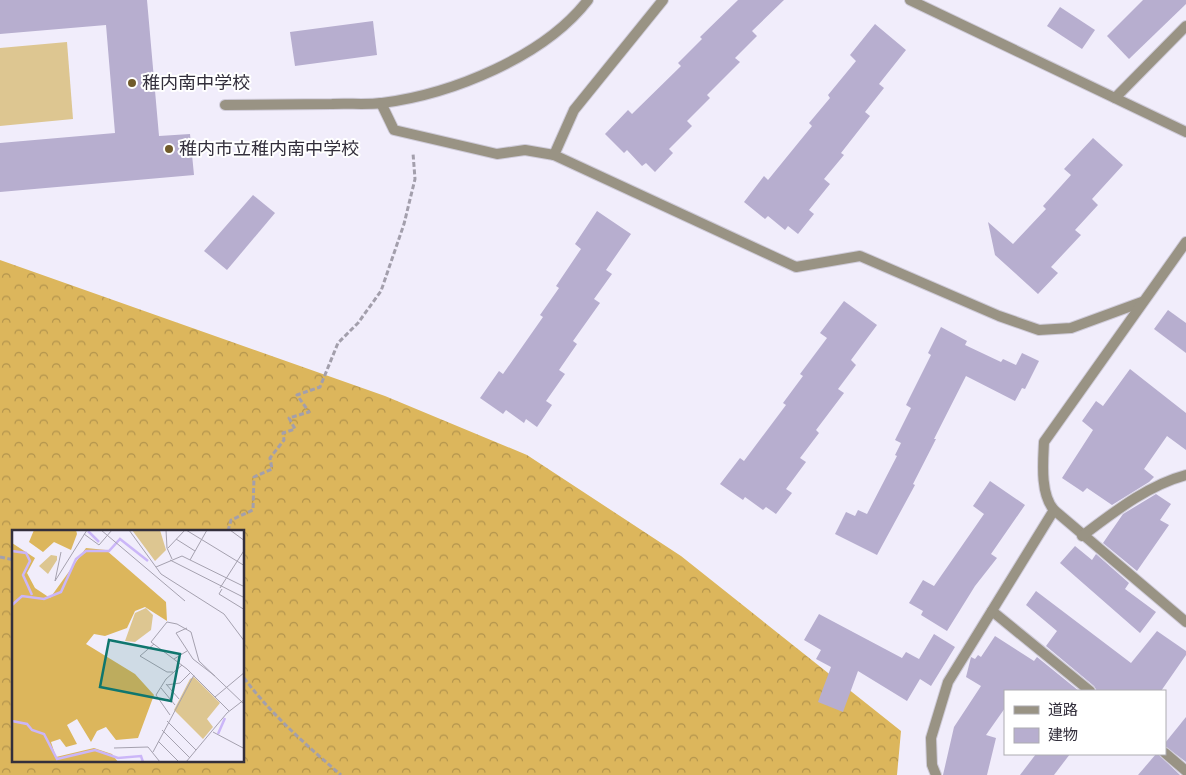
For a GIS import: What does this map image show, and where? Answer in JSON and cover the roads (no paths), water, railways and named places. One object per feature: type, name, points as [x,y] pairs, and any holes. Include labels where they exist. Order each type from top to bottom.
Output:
[{"type":"street","points":[[225,105],[381,103],[434,92],[496,69],[549,38],[575,17],[588,0]]},
{"type":"street","points":[[554,156],[574,110],[663,0]]},
{"type":"street","points":[[910,0],[1186,132]]},
{"type":"street","points":[[1115,98],[1186,26]]},
{"type":"street","points":[[381,103],[394,130],[497,154],[525,150],[554,156],[796,267],[860,256],[999,316],[1039,330],[1071,328],[1142,302]]},
{"type":"street","points":[[1186,242],[1044,442],[1043,462],[1048,503],[1054,510],[1082,536],[1186,622]]},
{"type":"street","points":[[1082,536],[1122,506],[1168,480],[1186,475]]},
{"type":"street","points":[[936,775],[932,765],[932,738],[948,682],[1054,510]]},
{"type":"street","points":[[992,611],[1089,690]]},
{"type":"street","points":[[1166,754],[1186,771]]},
{"type":"place","name":"稚内南中学校","points":[[132,83]]},
{"type":"place","name":"稚内市立稚内南中学校","points":[[169,149]]}]
